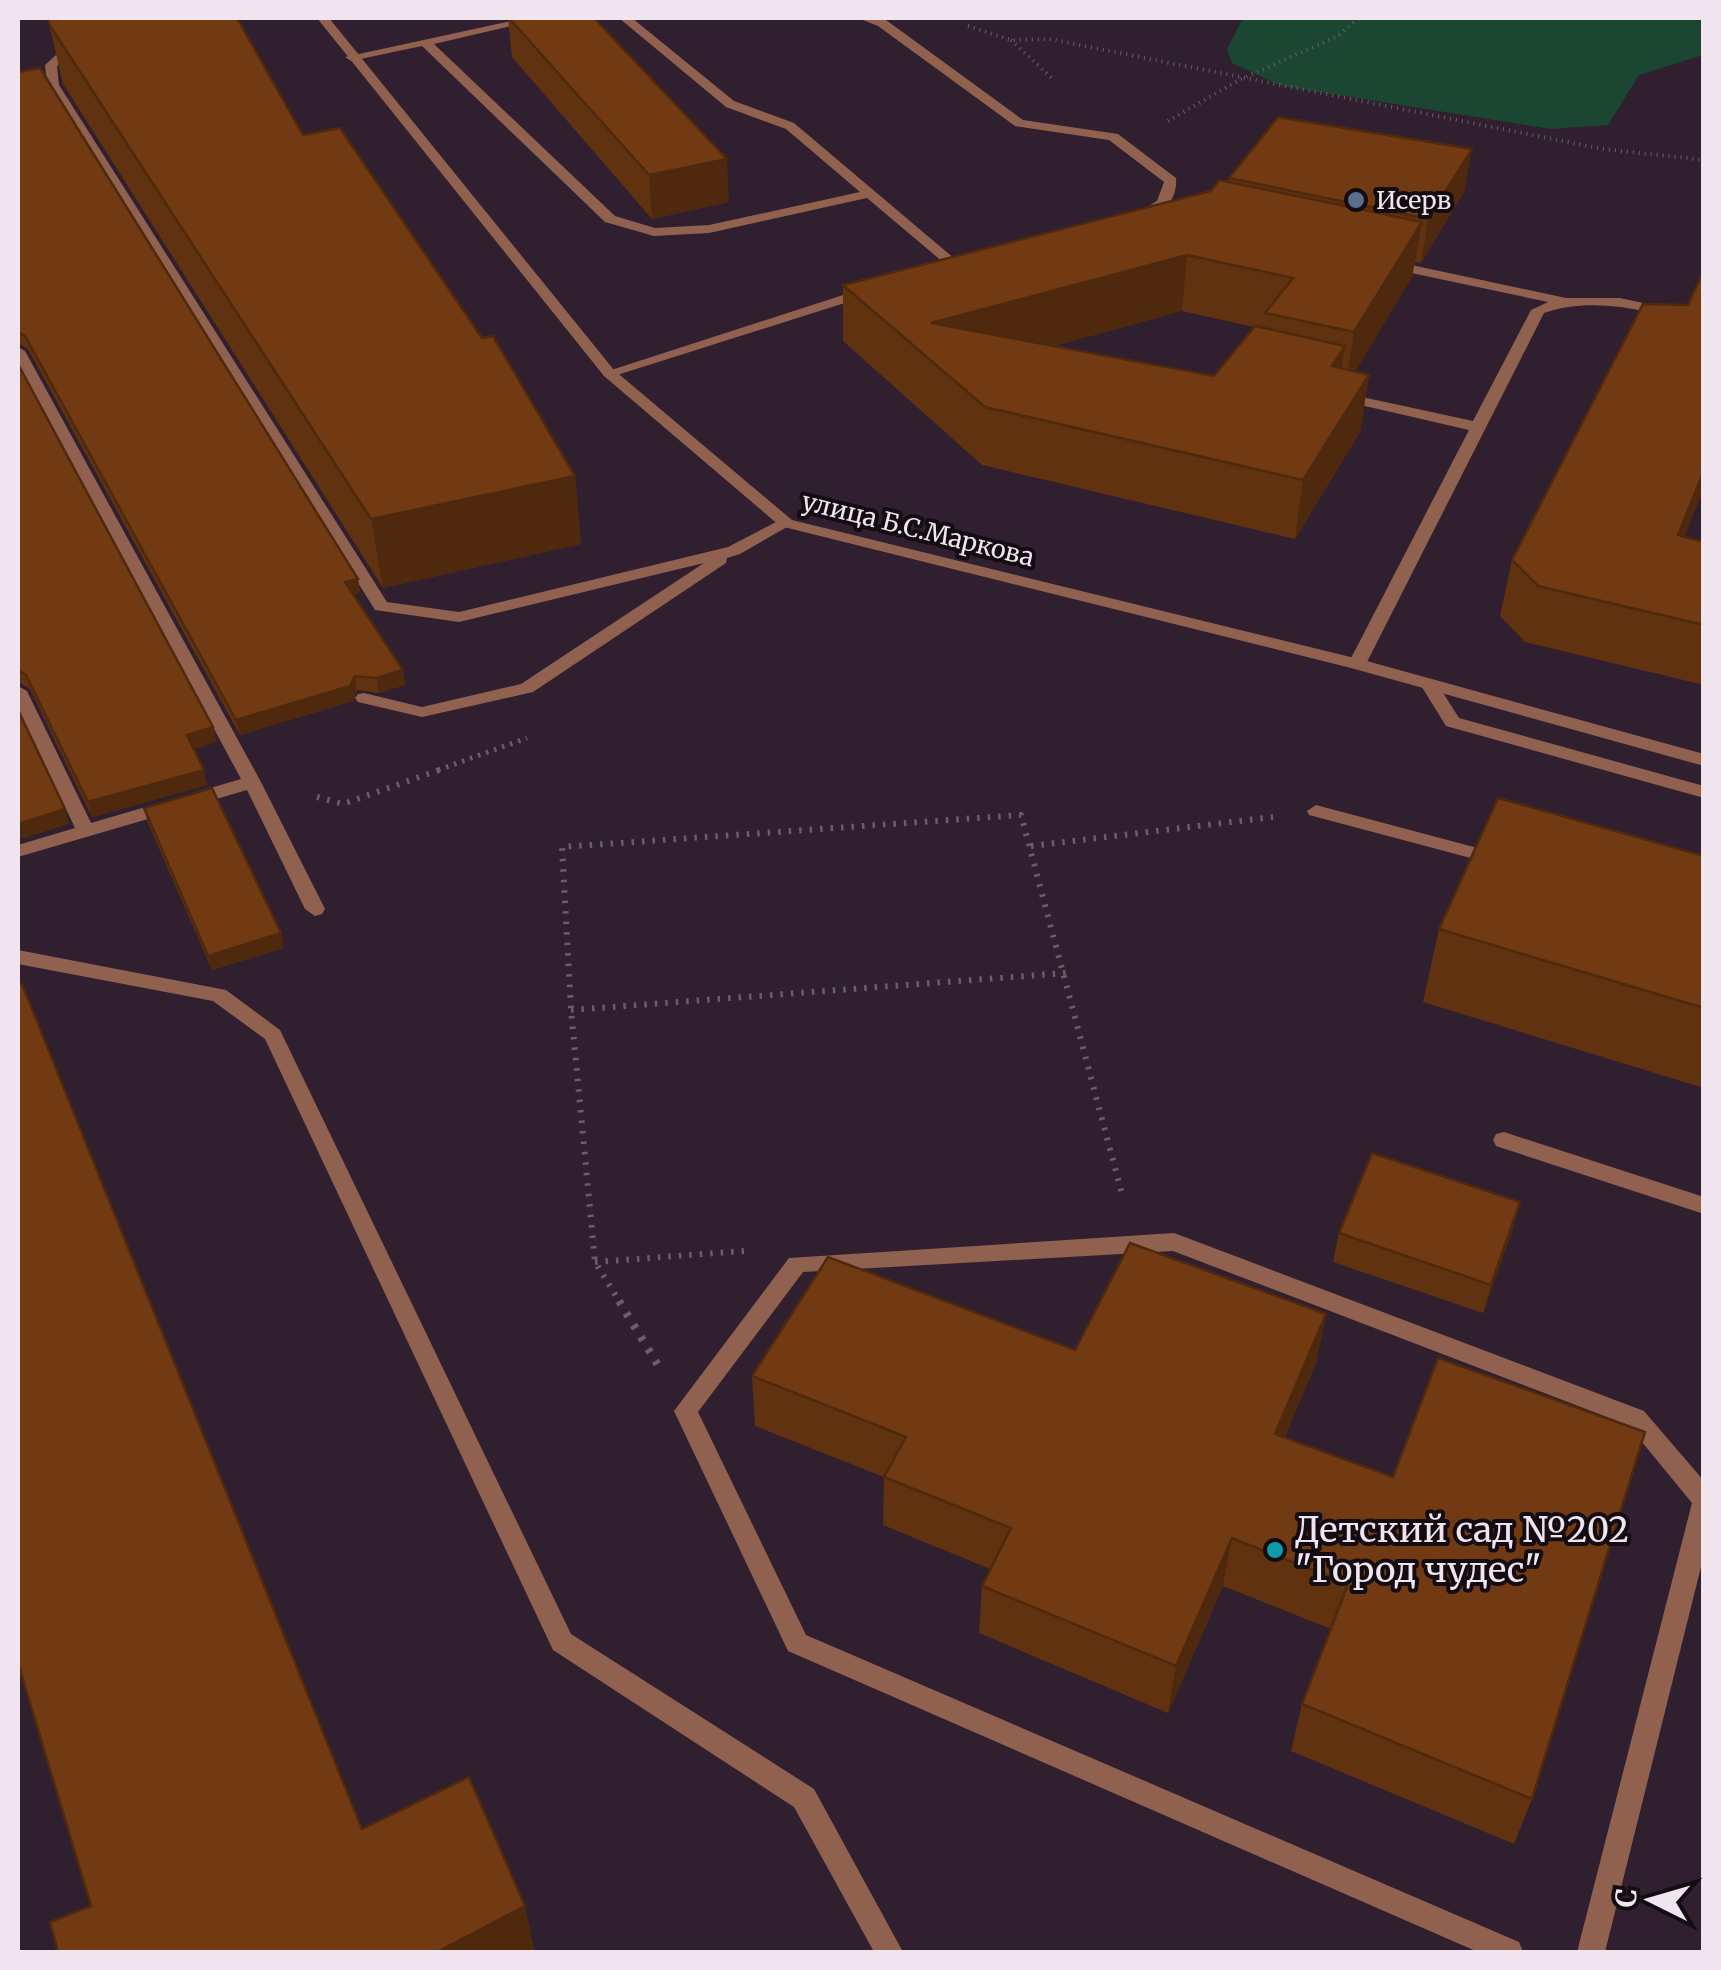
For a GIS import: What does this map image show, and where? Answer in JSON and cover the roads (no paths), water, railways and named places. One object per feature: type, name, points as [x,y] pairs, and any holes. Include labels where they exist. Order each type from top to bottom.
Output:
[{"type":"street","name":"улица Б.С.Маркова","points":[[322,18],[609,373],[786,523],[1356,664],[1704,760]]},
{"type":"street","points":[[350,57],[540,18]]},
{"type":"street","points":[[625,18],[730,104],[790,126],[954,265]]},
{"type":"street","points":[[864,18],[882,23],[1019,124],[1113,136],[1172,180],[1168,199],[1151,214]]},
{"type":"street","points":[[94,30],[70,44],[51,65],[53,85],[381,606],[459,617],[734,551]]},
{"type":"street","points":[[424,41],[610,219],[654,232],[709,229],[870,193]]},
{"type":"street","points":[[1133,218],[1151,214],[1171,218]]},
{"type":"street","points":[[1366,259],[1560,300],[1604,300],[1704,320]]},
{"type":"street","points":[[936,270],[972,260]]},
{"type":"street","points":[[609,373],[881,286]]},
{"type":"street","points":[[1356,664],[1538,310],[1560,300]]},
{"type":"street","points":[[18,351],[252,782],[315,908]]},
{"type":"street","points":[[1328,393],[1478,427]]},
{"type":"street","points":[[364,698],[422,712],[527,688],[734,551],[786,523]]},
{"type":"street","points":[[1428,684],[1452,722],[1704,792]]},
{"type":"street","points":[[18,691],[86,831]]},
{"type":"street","points":[[18,851],[252,782]]},
{"type":"street","points":[[1316,811],[1519,865]]},
{"type":"street","points":[[18,957],[219,995],[273,1035],[562,1642],[804,1798],[889,1952]]},
{"type":"street","points":[[1504,1140],[1704,1206]]},
{"type":"street","points":[[1509,1952],[797,1643],[686,1411],[796,1264],[1174,1242],[1636,1418],[1704,1502],[1591,1952]]},
{"type":"place","name":"Исерв","points":[[1356,200]]},
{"type":"place","name":"Детский сад №202 \"Город чудес\"","points":[[1275,1550]]}]
